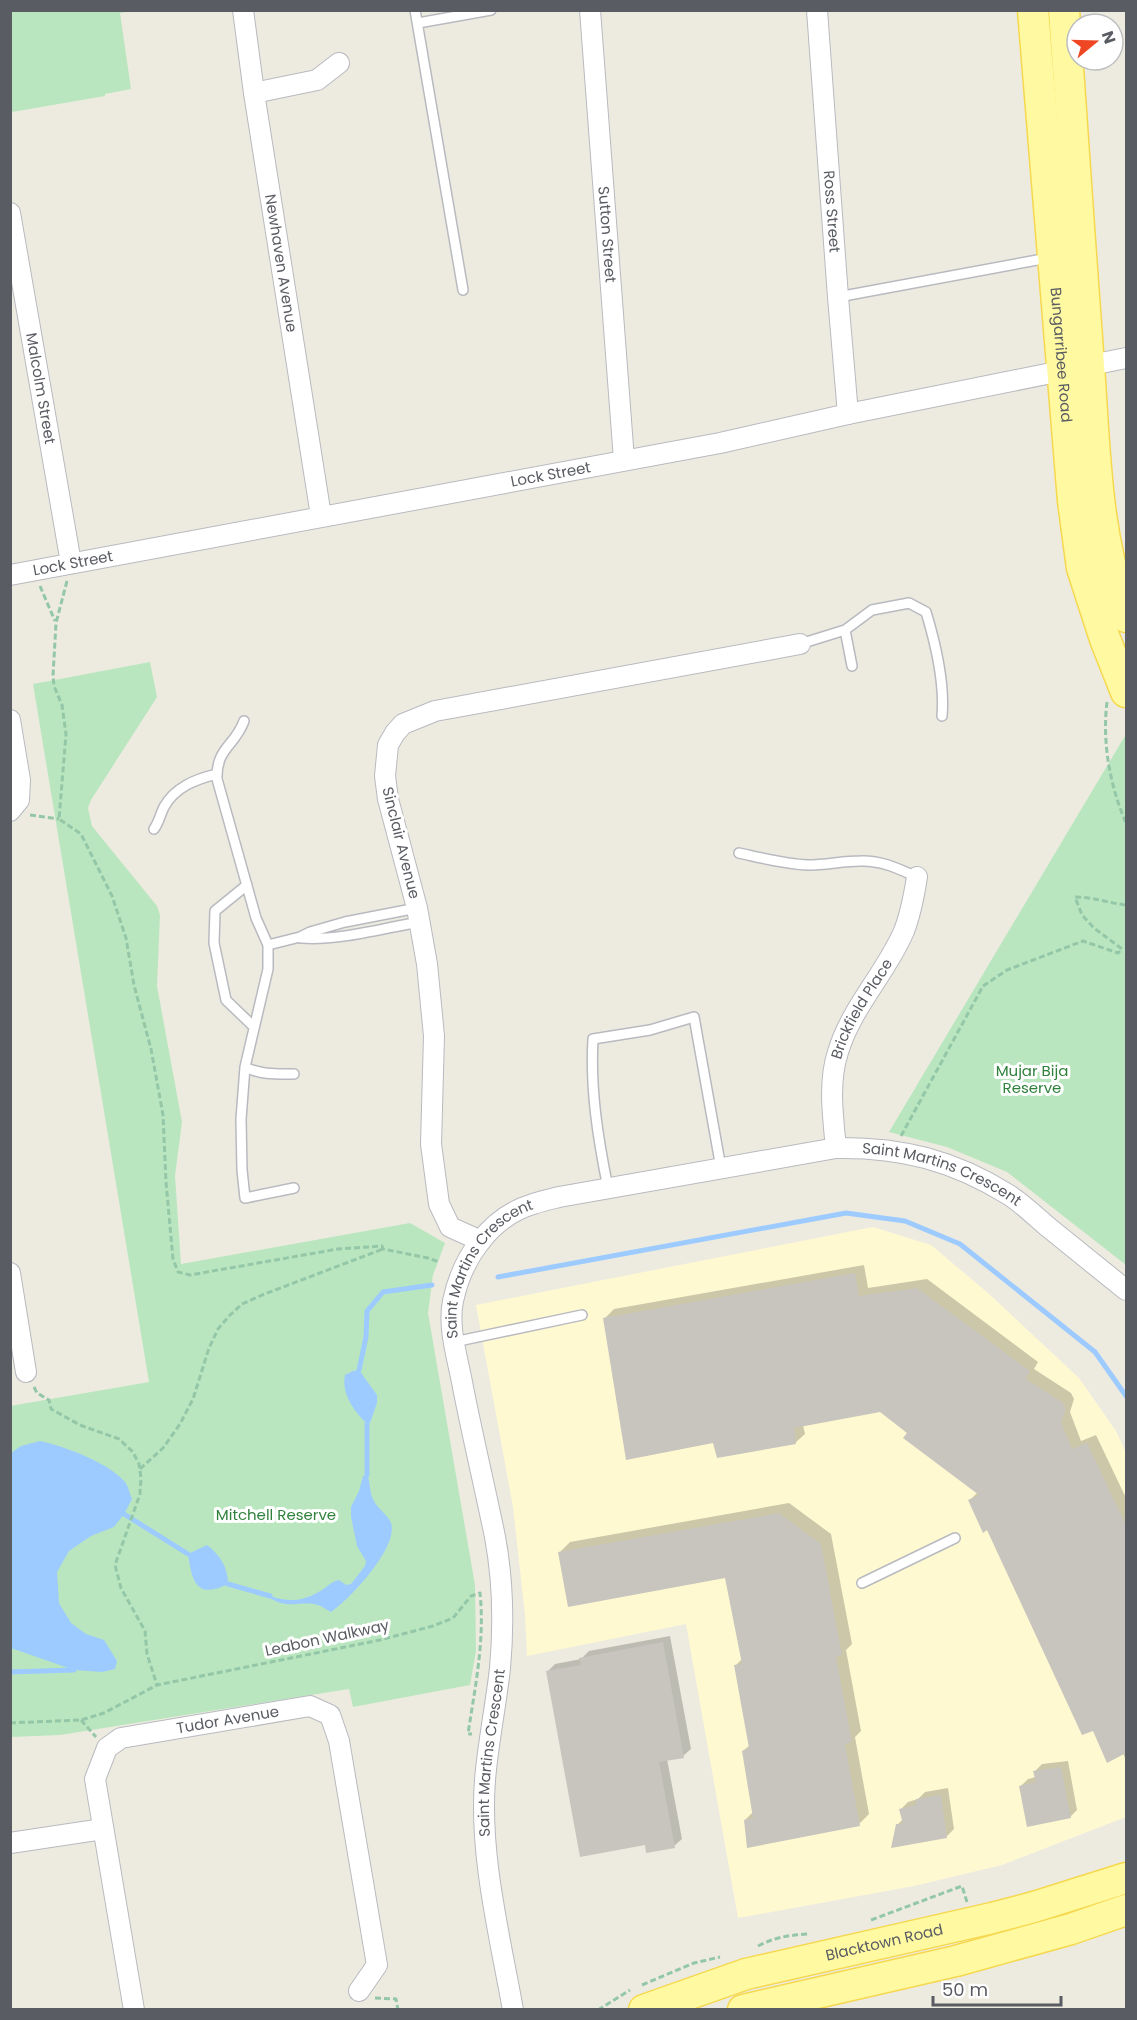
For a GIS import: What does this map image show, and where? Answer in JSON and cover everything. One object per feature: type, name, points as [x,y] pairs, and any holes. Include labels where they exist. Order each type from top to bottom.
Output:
[{"type":"main road","name":"Bungarribee Road","points":[[1033,10],[1053,257],[1076,369],[1103,533],[1117,592],[1126,617]]},
{"type":"main road","name":"Bungarribee Road","points":[[1064,10],[1076,369],[1073,501],[1082,568],[1105,639],[1117,694]]},
{"type":"main road","name":"Blacktown Road","points":[[644,2010],[746,1974],[992,1918],[1126,1878]]},
{"type":"main road","points":[[743,2010],[956,1961],[1071,1929],[1126,1910]]},
{"type":"street","name":"Newhaven Avenue","points":[[243,10],[321,516]]},
{"type":"street","name":"Sutton Street","points":[[590,10],[624,460]]},
{"type":"street","name":"Ross Street","points":[[817,10],[848,414]]},
{"type":"street","points":[[254,93],[317,80],[339,63]]},
{"type":"street","name":"Malcolm Street","points":[[10,213],[69,571]]},
{"type":"street","name":"Lock Street","points":[[10,575],[69,571],[321,516],[720,443],[848,414],[1126,358]]},
{"type":"street","name":"Sinclair Avenue","points":[[481,1241],[450,1227],[439,1204],[431,1144],[434,1036],[427,964],[419,915],[388,799],[385,776],[387,745],[403,724],[435,711],[800,644]]},
{"type":"street","points":[[10,720],[21,780],[20,800],[15,812]]},
{"type":"street","name":"Brickfield Place","points":[[836,1148],[833,1092],[838,1051],[857,1012],[903,932],[913,903],[917,877]]},
{"type":"street","name":"Saint Martins Crescent","points":[[513,2010],[492,1891],[485,1822],[485,1781],[502,1635],[502,1583],[495,1536],[454,1342],[452,1304],[469,1257],[481,1241],[507,1216],[533,1204],[608,1188],[836,1148],[864,1147],[917,1154],[976,1176],[1011,1196],[1126,1290]]},
{"type":"street","points":[[10,1273],[26,1372]]},
{"type":"street","name":"Tudor Avenue","points":[[134,2010],[95,1779],[107,1748],[121,1738],[310,1706],[330,1715],[339,1740],[377,1965],[359,1991]]},
{"type":"street","points":[[10,1843],[103,1829]]},
{"type":"lane","points":[[415,10],[463,290]]},
{"type":"lane","points":[[418,23],[491,10]]},
{"type":"lane","points":[[838,297],[1053,257]]},
{"type":"lane","points":[[800,644],[845,630],[872,610],[909,603],[926,612],[932,631],[944,696],[942,716]]},
{"type":"lane","points":[[845,630],[852,666]]},
{"type":"lane","points":[[244,722],[241,730],[219,758],[217,774],[256,918],[268,945],[268,969],[245,1067],[241,1119],[245,1198],[294,1188]]},
{"type":"lane","points":[[154,829],[164,807],[174,794],[192,781],[217,774]]},
{"type":"lane","points":[[739,853],[780,862],[808,865],[874,862],[892,866],[917,877]]},
{"type":"lane","points":[[247,885],[215,911],[214,943],[226,1000],[254,1027]]},
{"type":"lane","points":[[268,945],[300,938],[350,934],[419,915]]},
{"type":"lane","points":[[300,938],[310,932],[345,922],[419,915]]},
{"type":"lane","points":[[608,1188],[599,1144],[591,1069],[593,1039],[650,1030],[694,1017],[721,1168]]},
{"type":"lane","points":[[245,1067],[254,1072],[294,1074]]},
{"type":"lane","points":[[454,1342],[582,1315]]},
{"type":"lane","points":[[862,1582],[955,1538]]},
{"type":"path","points":[[59,819],[66,734],[62,705],[54,686],[53,676],[56,623],[69,571]]},
{"type":"path","points":[[39,585],[56,623]]},
{"type":"path","points":[[1117,694],[1105,718],[1112,786],[1126,823]]},
{"type":"path","points":[[15,812],[59,819],[81,834],[112,896],[126,938],[134,985],[152,1049],[163,1116],[173,1259],[178,1272],[190,1275],[338,1249],[382,1246],[383,1249],[440,1262]]},
{"type":"path","points":[[895,1150],[903,1130],[983,986],[1007,970],[1083,941],[1118,953],[1122,949],[1094,928],[1082,915],[1076,897],[1089,897],[1102,902],[1126,905]]},
{"type":"path","points":[[140,1469],[163,1448],[180,1424],[193,1399],[209,1348],[218,1329],[242,1304],[262,1294],[383,1249]]},
{"type":"path","points":[[37,1393],[49,1400],[51,1409],[61,1416],[119,1439],[133,1452],[140,1469],[141,1494],[123,1537],[115,1565],[121,1588],[145,1631],[147,1654],[157,1685]]},
{"type":"path","name":"Leabon Walkway","points":[[10,1723],[81,1720],[104,1713],[157,1685],[380,1640],[433,1626],[453,1618],[471,1596],[480,1593],[482,1641],[468,1734],[491,1736]]},
{"type":"path","points":[[962,1886],[968,1904]]},
{"type":"path","points":[[359,1991],[374,1998],[396,1999],[398,2010]]},
{"type":"shaded area","points":[[873,1227],[931,1245],[988,1293],[1079,1378],[1116,1431],[1126,1453],[1126,1817],[1002,1865],[914,1886],[738,1918],[686,1624],[527,1656],[525,1615],[513,1507],[476,1305]]},
{"type":"green space","points":[[10,11],[132,11],[120,13],[131,89],[105,94],[105,96],[12,112]]},
{"type":"green space","name":"Mitchell Reserve","points":[[150,662],[157,697],[88,808],[92,826],[157,906],[160,915],[157,986],[182,1122],[175,1176],[181,1264],[410,1223],[445,1243],[433,1275],[428,1313],[475,1585],[476,1651],[470,1685],[353,1707],[349,1689],[60,1735],[11,1737],[10,1406],[149,1382],[33,684]]},
{"type":"green space","name":"Mujar Bija Reserve","points":[[1126,734],[1126,1265],[1007,1172],[947,1147],[889,1132]]},
{"type":"water","points":[[359,1370],[377,1395],[377,1403],[370,1423],[367,1424],[353,1408],[345,1389],[345,1375]]},
{"type":"water","points":[[40,1441],[73,1451],[108,1468],[125,1482],[132,1499],[114,1527],[91,1536],[69,1551],[57,1572],[59,1603],[71,1623],[86,1634],[104,1640],[117,1661],[115,1669],[102,1672],[74,1670],[11,1648],[11,1453],[21,1446]]},
{"type":"water","points":[[367,1475],[372,1498],[391,1523],[388,1545],[371,1572],[331,1612],[318,1605],[289,1604],[270,1598],[270,1596],[284,1600],[303,1599],[339,1580],[346,1585],[351,1584],[365,1566],[366,1561],[357,1546],[351,1507],[363,1476]]},
{"type":"water","points":[[207,1545],[222,1562],[227,1572],[228,1584],[209,1590],[202,1589],[194,1580],[188,1554]]},
{"type":"building","points":[[855,1273],[859,1296],[917,1288],[1030,1371],[1026,1379],[1062,1402],[1066,1409],[1061,1422],[1072,1449],[1087,1443],[1126,1525],[1126,1753],[1107,1763],[1093,1731],[1082,1735],[987,1530],[983,1533],[968,1500],[979,1495],[903,1438],[907,1433],[880,1412],[794,1428],[796,1444],[717,1458],[713,1443],[626,1460],[603,1318]]},
{"type":"building","points":[[779,1513],[821,1544],[842,1655],[836,1657],[852,1742],[845,1744],[860,1826],[747,1848],[744,1820],[753,1818],[742,1751],[749,1748],[734,1665],[742,1664],[725,1578],[568,1607],[558,1552]]},
{"type":"building","points":[[663,1642],[684,1758],[659,1762],[675,1848],[646,1853],[645,1845],[580,1857],[546,1671],[581,1665],[579,1658]]},
{"type":"building","points":[[1061,1767],[1071,1818],[1027,1827],[1019,1786],[1036,1782],[1033,1771]]},
{"type":"building","points":[[941,1795],[947,1838],[891,1848],[896,1824],[903,1824],[899,1809],[916,1805],[916,1799]]},
{"type":"waterway","points":[[498,1277],[846,1213],[905,1221],[960,1244],[1095,1352],[1126,1396]]},
{"type":"waterway","points":[[359,1370],[366,1337],[367,1311],[383,1292],[432,1285]]},
{"type":"waterway","points":[[367,1424],[367,1475]]},
{"type":"waterway","points":[[124,1514],[188,1554]]},
{"type":"waterway","points":[[228,1584],[270,1596]]},
{"type":"waterway","points":[[10,1672],[74,1670]]}]
